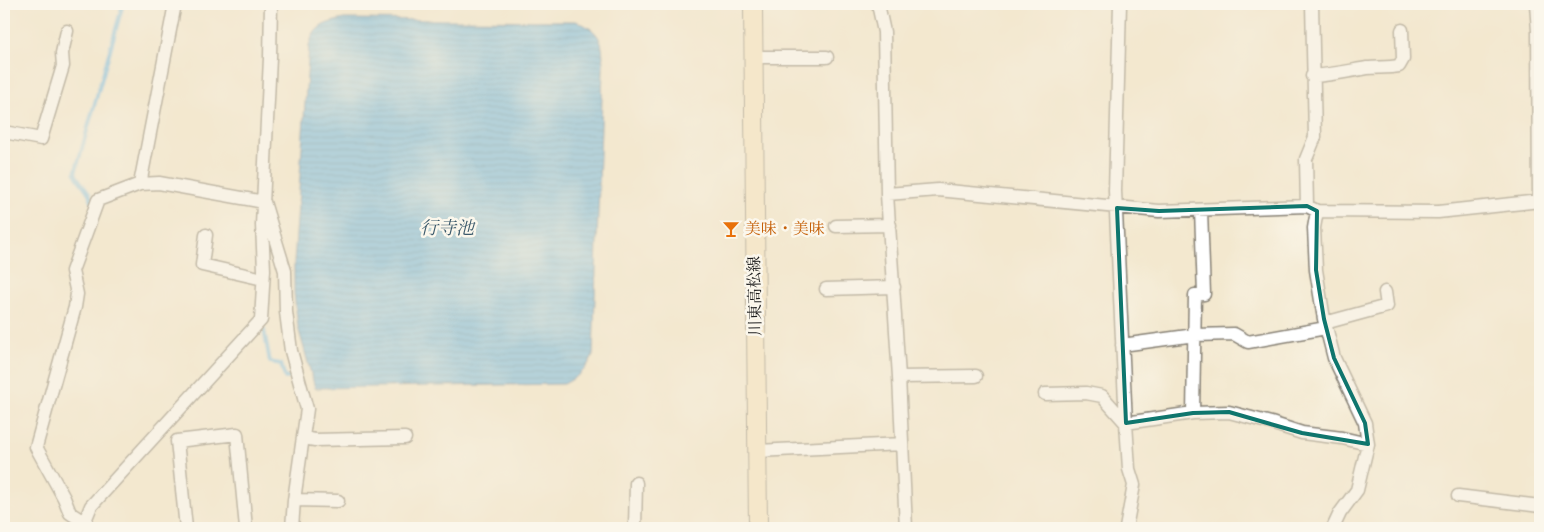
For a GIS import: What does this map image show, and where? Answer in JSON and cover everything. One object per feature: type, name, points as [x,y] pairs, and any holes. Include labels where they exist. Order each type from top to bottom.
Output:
[{"type":"main road","name":"川東高松線","points":[[753,4],[758,528]]},
{"type":"street","points":[[140,184],[175,4]]},
{"type":"street","points":[[264,202],[160,183],[140,184],[98,200],[72,271],[77,294],[76,307],[36,448],[64,498],[70,513],[83,525],[91,506],[261,320],[263,279],[262,225],[264,202],[270,58],[271,4]]},
{"type":"street","points":[[878,4],[884,32],[887,194],[900,377],[906,528]]},
{"type":"street","points":[[1120,4],[1115,190],[1126,423],[1129,469],[1134,485],[1126,528]]},
{"type":"street","points":[[1312,4],[1312,76],[1315,137],[1306,159],[1314,228],[1316,270],[1325,323],[1334,358],[1365,423],[1368,444],[1357,490],[1340,513],[1333,528]]},
{"type":"street","points":[[887,194],[938,190],[1159,211],[1312,208],[1438,212],[1540,200],[1537,6]]},
{"type":"street","points":[[1312,76],[1399,66],[1403,59],[1402,30]]},
{"type":"street","points":[[4,132],[41,139],[63,66],[62,53],[67,31]]},
{"type":"street","points":[[753,57],[827,56]]},
{"type":"street","points":[[264,202],[285,271],[286,312],[291,351],[307,409],[294,500],[292,528]]},
{"type":"street","points":[[1193,413],[1196,295],[1204,294],[1201,210]]},
{"type":"street","points":[[836,226],[890,226]]},
{"type":"street","points":[[206,235],[202,265],[263,279]]},
{"type":"street","points":[[826,289],[894,287]]},
{"type":"street","points":[[1122,345],[1195,335],[1234,334],[1248,342],[1387,306],[1385,292]]},
{"type":"street","points":[[900,377],[976,376]]},
{"type":"street","points":[[1045,394],[1086,393],[1102,396],[1126,423]]},
{"type":"street","points":[[1126,423],[1193,413],[1229,412],[1302,433],[1342,438],[1368,444]]},
{"type":"street","points":[[186,528],[177,441],[237,434],[246,528]]},
{"type":"street","points":[[303,438],[316,440],[405,438]]},
{"type":"street","points":[[757,451],[902,444]]},
{"type":"street","points":[[635,528],[636,483]]},
{"type":"street","points":[[1458,496],[1540,506]]},
{"type":"street","points":[[294,500],[338,501]]},
{"type":"highlighted area","points":[[1307,206],[1317,211],[1316,270],[1324,319],[1334,358],[1365,423],[1368,444],[1302,433],[1229,412],[1193,413],[1126,423],[1117,208],[1159,211]]},
{"type":"water","name":"行寺池","points":[[344,19],[576,21],[592,30],[600,40],[603,52],[603,70],[593,355],[582,372],[574,378],[564,384],[315,388],[298,327],[294,293],[294,263],[309,46],[314,33],[318,29],[326,24]]},
{"type":"waterway","points":[[92,202],[90,194],[75,173],[123,4]]},
{"type":"waterway","points":[[264,330],[270,362],[281,364],[285,378],[294,377]]},
{"type":"place","name":"美味・美味","points":[[731,229]]}]
